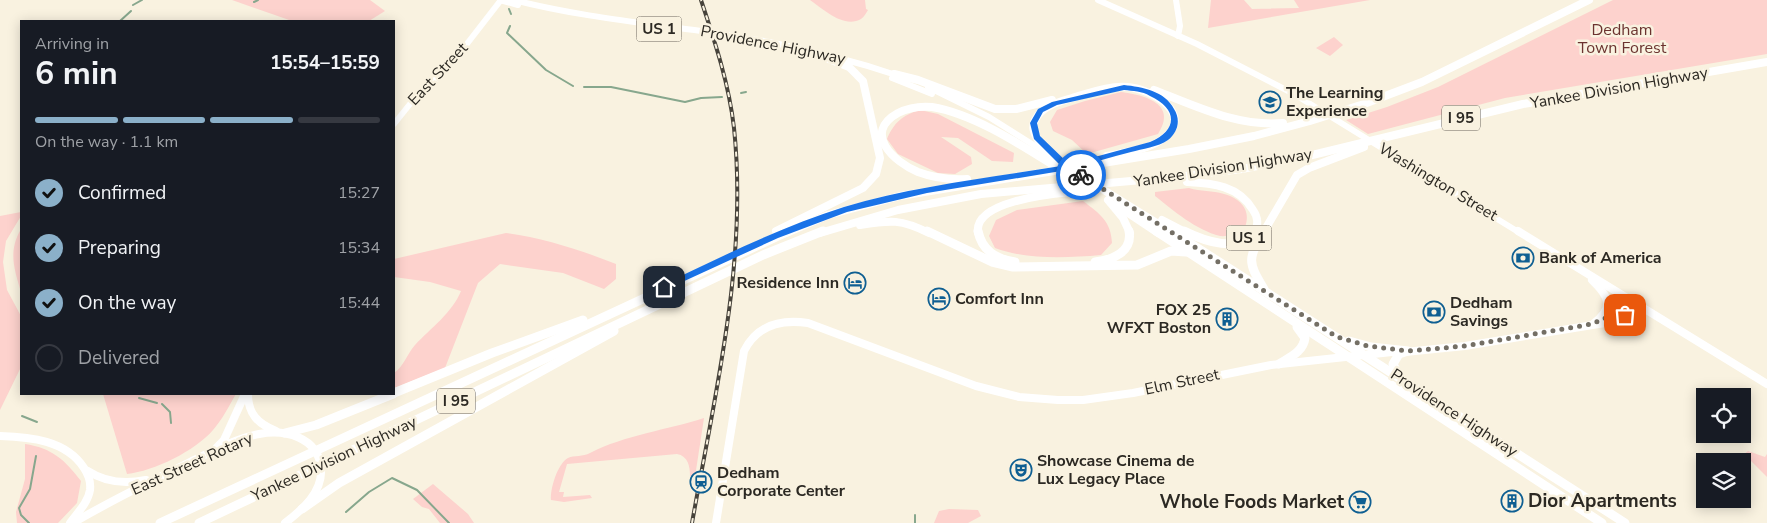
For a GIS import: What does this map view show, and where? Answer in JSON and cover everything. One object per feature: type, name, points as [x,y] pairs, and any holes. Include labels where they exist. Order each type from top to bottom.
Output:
[{"type":"highway","name":"Yankee Division Highway","points":[[160,523],[758,244],[810,222],[864,204],[927,190],[1004,178],[1058,162],[1214,144],[1310,121],[1364,104],[1428,79],[1589,0]]},
{"type":"highway","name":"US 1","points":[[758,244],[783,226],[858,191],[873,178],[878,170],[879,154],[863,81],[849,67],[819,55]]},
{"type":"highway","name":"Yankee Division Highway","points":[[199,523],[755,259],[822,232],[888,212],[997,192],[1157,180],[1266,165],[1518,105],[1767,62]]},
{"type":"highway","points":[[894,74],[918,80],[986,106],[1002,110],[1023,108],[1106,86],[1124,84],[1148,88],[1245,123],[1268,125],[1310,121]]},
{"type":"highway","points":[[1129,87],[1152,94],[1163,100],[1173,113],[1175,124],[1172,130],[1161,140],[1058,162],[1040,142],[1033,127],[1038,113],[1050,106],[1112,88],[1129,87]]},
{"type":"highway","points":[[1004,178],[950,179],[919,173],[908,168],[889,152],[882,140],[883,129],[889,119],[900,112],[914,108],[933,108],[961,117],[1040,156]]},
{"type":"highway","points":[[1265,291],[1252,269],[1252,254],[1294,178],[1309,168],[1361,149],[1379,139]]},
{"type":"highway","name":"Providence Highway","points":[[1040,156],[1602,523]]},
{"type":"highway","name":"Providence Highway","points":[[1058,162],[1364,354],[1625,523]]},
{"type":"highway","name":"US 1","points":[[1120,200],[1210,241],[1237,242],[1250,237],[1256,230],[1259,219],[1256,211],[1248,200],[1234,192],[1212,183],[1157,180]]},
{"type":"highway","points":[[1108,200],[1127,224],[1130,236],[1126,249],[1110,260],[1095,262],[1014,262],[998,258],[983,245],[979,237],[978,228],[982,218],[989,211],[999,206],[1109,184]]},
{"type":"highway","points":[[822,232],[877,221],[902,222],[916,226],[992,262],[1013,267],[1137,266],[1171,251],[1192,254]]},
{"type":"highway","points":[[395,393],[492,353],[614,311]]},
{"type":"highway","points":[[302,509],[338,483],[556,361],[604,338],[641,314]]},
{"type":"highway","points":[[1279,364],[1298,351],[1305,342],[1303,334],[1284,315]]},
{"type":"highway","points":[[1337,337],[1368,346],[1408,351]]},
{"type":"highway","points":[[1404,380],[1398,374],[1394,364],[1399,354],[1408,351]]},
{"type":"highway","points":[[283,433],[316,425],[391,395]]},
{"type":"main road","name":"East Street","points":[[395,123],[410,104],[449,67],[500,0]]},
{"type":"main road","name":"Providence Highway","points":[[500,0],[563,15],[766,45],[819,55],[878,73],[936,96],[984,121],[1040,156]]},
{"type":"main road","name":"Providence Highway","points":[[514,0],[572,13],[791,45],[844,58],[894,74],[939,92],[974,110],[1058,162]]},
{"type":"main road","name":"Washington Street","points":[[1098,0],[1175,34],[1252,72],[1313,106],[1767,384]]},
{"type":"main road","points":[[1175,34],[1180,26],[1176,0]]},
{"type":"main road","points":[[1580,269],[1601,289],[1608,302],[1606,313],[1592,324]]},
{"type":"main road","name":"Elm Street","points":[[1592,324],[1610,316],[1627,298]]},
{"type":"main road","name":"Elm Street","points":[[716,523],[744,351],[750,340],[759,331],[782,322],[808,323],[978,386],[1006,394],[1042,400],[1082,400],[1113,396],[1229,372],[1279,364],[1364,354],[1465,346],[1616,321],[1636,304]]},
{"type":"main road","points":[[246,395],[248,407],[256,421],[283,433]]},
{"type":"main road","points":[[203,456],[224,440],[246,395]]},
{"type":"main road","name":"East Street Rotary","points":[[73,523],[158,477],[203,456],[250,436],[283,433],[301,438],[313,446],[319,456],[321,471],[318,487],[302,509],[285,523]]},
{"type":"main road","points":[[0,436],[36,439],[52,443],[74,456],[85,469],[102,480],[114,483],[134,482],[158,477]]},
{"type":"main road","points":[[69,523],[88,496],[90,482],[85,469]]},
{"type":"green space","points":[[232,0],[370,0],[385,11],[371,20],[289,20]]},
{"type":"green space","points":[[810,0],[865,0],[866,9],[868,10],[861,19],[848,22],[827,13]]},
{"type":"green space","points":[[1211,0],[1244,0],[1252,9],[1299,8],[1294,0],[1370,0],[1208,28]]},
{"type":"green space","name":"Dedham Town Forest","points":[[1613,0],[1767,0],[1767,54],[1505,98],[1368,134],[1346,120],[1387,107],[1438,87]]},
{"type":"green space","points":[[1334,37],[1343,45],[1330,56],[1316,48]]},
{"type":"green space","points":[[1121,92],[1149,99],[1161,108],[1164,115],[1163,124],[1158,134],[1087,154],[1072,140],[1053,131],[1050,122],[1057,110]]},
{"type":"green space","points":[[920,110],[938,114],[1014,153],[1013,162],[992,161],[958,138],[941,137],[971,157],[972,164],[955,174],[938,173],[898,154],[887,139],[890,133],[903,117]]},
{"type":"green space","points":[[1189,188],[1231,196],[1241,203],[1247,219],[1243,232],[1223,236],[1211,233],[1186,219],[1155,196],[1155,192]]},
{"type":"green space","points":[[1083,201],[1104,219],[1111,235],[1112,243],[1101,255],[1061,257],[1021,255],[995,248],[989,236],[996,220],[1017,210]]},
{"type":"green space","points":[[20,212],[20,218],[6,241],[3,262],[7,290],[20,314],[20,369],[0,410],[0,216]]},
{"type":"green space","points":[[20,231],[20,289],[13,260],[17,237]]},
{"type":"green space","points":[[506,233],[562,245],[616,264],[616,279],[604,289],[563,273],[500,264],[478,283],[445,368],[395,388],[395,372],[415,345],[447,313],[461,291],[430,282],[395,277],[395,259]]},
{"type":"green space","points":[[103,395],[235,395],[216,426],[196,445],[173,459],[149,469],[127,474]]},
{"type":"green space","points":[[704,418],[695,477],[690,476],[689,465],[686,459],[677,454],[567,464],[559,492],[564,492],[563,497],[590,495],[592,498],[564,502],[551,500],[555,478],[564,461],[568,458],[582,456],[632,437]]},
{"type":"green space","points":[[25,444],[43,449],[57,456],[81,481],[77,503],[58,523],[17,523],[16,512],[25,479]]},
{"type":"green space","points":[[1748,451],[1765,457],[1767,454],[1767,477],[1751,461],[1751,453],[1745,453]]},
{"type":"green space","points":[[433,484],[468,514],[474,523],[440,523],[429,509],[422,507],[413,499]]},
{"type":"green space","points":[[949,509],[978,510],[981,516],[968,523],[934,523],[939,511]]},
{"type":"waterway","points":[[133,5],[142,0]]},
{"type":"waterway","points":[[254,2],[258,0]]},
{"type":"waterway","points":[[509,9],[511,14]]},
{"type":"waterway","points":[[121,20],[131,11]]},
{"type":"waterway","points":[[510,26],[507,33],[546,70],[573,86]]},
{"type":"waterway","points":[[584,87],[611,87],[685,102],[701,98],[722,97]]},
{"type":"waterway","points":[[741,93],[746,92]]},
{"type":"waterway","points":[[139,398],[157,403]]},
{"type":"waterway","points":[[162,404],[170,412],[171,423]]},
{"type":"waterway","points":[[22,416],[37,422]]},
{"type":"waterway","points":[[29,523],[21,515],[19,508],[30,489],[36,456]]},
{"type":"waterway","points":[[346,512],[369,492],[392,478],[417,490],[449,523]]},
{"type":"waterway","points":[[915,515],[915,523]]},
{"type":"railway","points":[[692,523],[727,327],[737,227],[737,178],[732,112],[721,63],[701,0]]},
{"type":"way so far","points":[[1081,175],[1337,337],[1362,345],[1408,351],[1438,349],[1592,324],[1610,316],[1627,298],[1636,304],[1625,315]]},
{"type":"place","name":"The Learning Experience","points":[[1270,102]]},
{"type":"place","name":"Bank of America","points":[[1523,258]]},
{"type":"place","name":"Residence Inn","points":[[855,283]]},
{"type":"place","name":"Comfort Inn","points":[[939,299]]},
{"type":"place","name":"Dedham Savings","points":[[1434,312]]},
{"type":"place","name":"FOX 25 WFXT Boston","points":[[1227,319]]},
{"type":"place","name":"Showcase Cinema de Lux Legacy Place","points":[[1021,470]]},
{"type":"place","name":"Dedham Corporate Center","points":[[701,482]]},
{"type":"place","name":"Dior Apartments","points":[[1512,501]]},
{"type":"place","name":"Whole Foods Market","points":[[1360,502]]},
{"type":"route","points":[[664,287],[775,236],[846,210],[927,190],[1064,169],[1078,164],[1092,159],[1152,144],[1168,136],[1172,130],[1175,120],[1171,109],[1163,100],[1152,94],[1124,87],[1112,88],[1055,104],[1041,110],[1033,123],[1036,137],[1062,163],[1076,172],[1081,175]]}]
